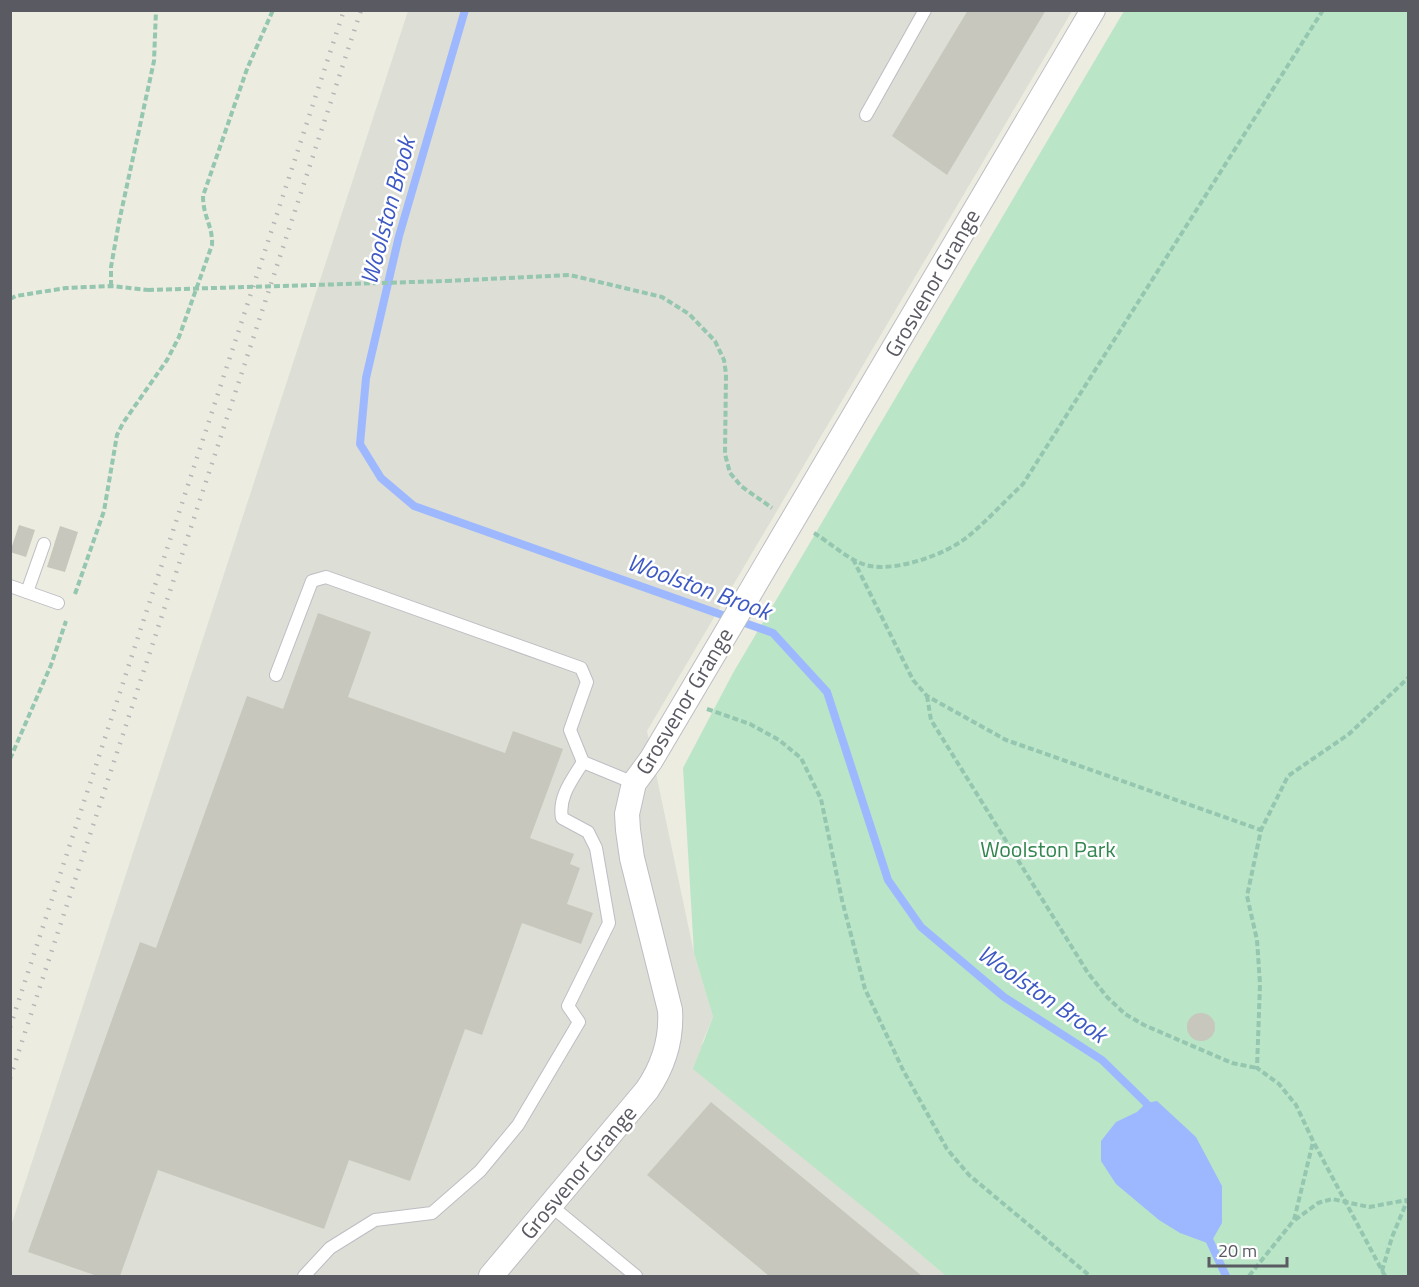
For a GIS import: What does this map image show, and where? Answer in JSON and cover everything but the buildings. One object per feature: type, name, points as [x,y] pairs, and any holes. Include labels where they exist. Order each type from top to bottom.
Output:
[{"type":"street","name":"Grosvenor Grange","points":[[491,1276],[647,1090],[657,1075],[669,1043],[670,1010],[632,858],[628,830],[627,814],[634,783],[651,760],[1092,10]]},
{"type":"lane","points":[[866,115],[925,10]]},
{"type":"lane","points":[[27,592],[44,544]]},
{"type":"lane","points":[[276,675],[312,581],[326,577],[581,668],[587,682],[570,730],[583,762],[634,783]]},
{"type":"lane","points":[[10,586],[58,603]]},
{"type":"lane","points":[[304,1276],[330,1248],[375,1220],[432,1213],[480,1171],[518,1125],[579,1022],[568,1006],[609,923],[596,848],[588,832],[562,818],[560,806],[570,782],[583,762]]},
{"type":"lane","points":[[550,1205],[636,1276]]},
{"type":"path","points":[[111,286],[111,267],[119,222],[154,61],[156,10]]},
{"type":"path","points":[[74,599],[104,511],[117,435],[167,360],[189,313],[212,245],[212,235],[203,208],[203,196],[247,69],[273,10]]},
{"type":"path","points":[[809,531],[869,566],[893,566],[921,562],[965,539],[1023,484],[1323,10]]},
{"type":"path","points":[[10,299],[66,288],[111,286],[148,290],[570,275],[662,297],[689,314],[715,341],[724,360],[726,374],[725,454],[730,473],[741,486],[780,513]]},
{"type":"path","points":[[852,558],[913,680],[927,696],[1006,740],[1261,830]]},
{"type":"path","points":[[10,759],[51,665],[66,621]]},
{"type":"path","points":[[1257,1068],[1260,973],[1257,940],[1247,896],[1261,830],[1288,776],[1349,734],[1408,678]]},
{"type":"path","points":[[927,696],[931,720],[1088,973],[1107,997],[1125,1014],[1144,1025],[1232,1063],[1257,1068],[1279,1084],[1296,1105],[1383,1274]]},
{"type":"path","points":[[686,700],[750,724],[779,740],[801,758],[821,799],[842,900],[865,989],[919,1100],[947,1149],[969,1175],[1090,1276]]},
{"type":"path","points":[[1198,1048],[1199,1041]]},
{"type":"path","points":[[1294,1221],[1313,1141]]},
{"type":"path","points":[[1249,1276],[1294,1221],[1318,1203],[1332,1199],[1369,1207],[1408,1200]]},
{"type":"path","points":[[1383,1274],[1392,1237],[1408,1200]]},
{"type":"shaded area","points":[[408,11],[1072,11],[647,731],[694,953],[713,1017],[702,1043],[893,1231],[946,1276],[11,1276],[11,1226]]},
{"type":"green space","name":"Woolston Park","points":[[1124,11],[1408,11],[1408,1276],[946,1276],[693,1069],[713,1017],[694,953],[683,768],[733,673]]},
{"type":"water","points":[[1157,1101],[1196,1137],[1222,1186],[1222,1223],[1210,1244],[1180,1233],[1159,1220],[1116,1184],[1101,1161],[1101,1141],[1116,1122],[1137,1112],[1146,1103]]},
{"type":"waterway","name":"Woolston Brook","points":[[465,10],[399,236],[366,378],[360,444],[381,478],[414,506],[773,633],[827,692],[888,880],[921,927],[1004,997],[1102,1060],[1146,1103],[1150,1110]]},
{"type":"waterway","name":"Woolston Brook","points":[[1207,1235],[1226,1276]]},
{"type":"railway","points":[[10,1027],[344,10]]},
{"type":"railway","points":[[10,1078],[361,10]]}]
